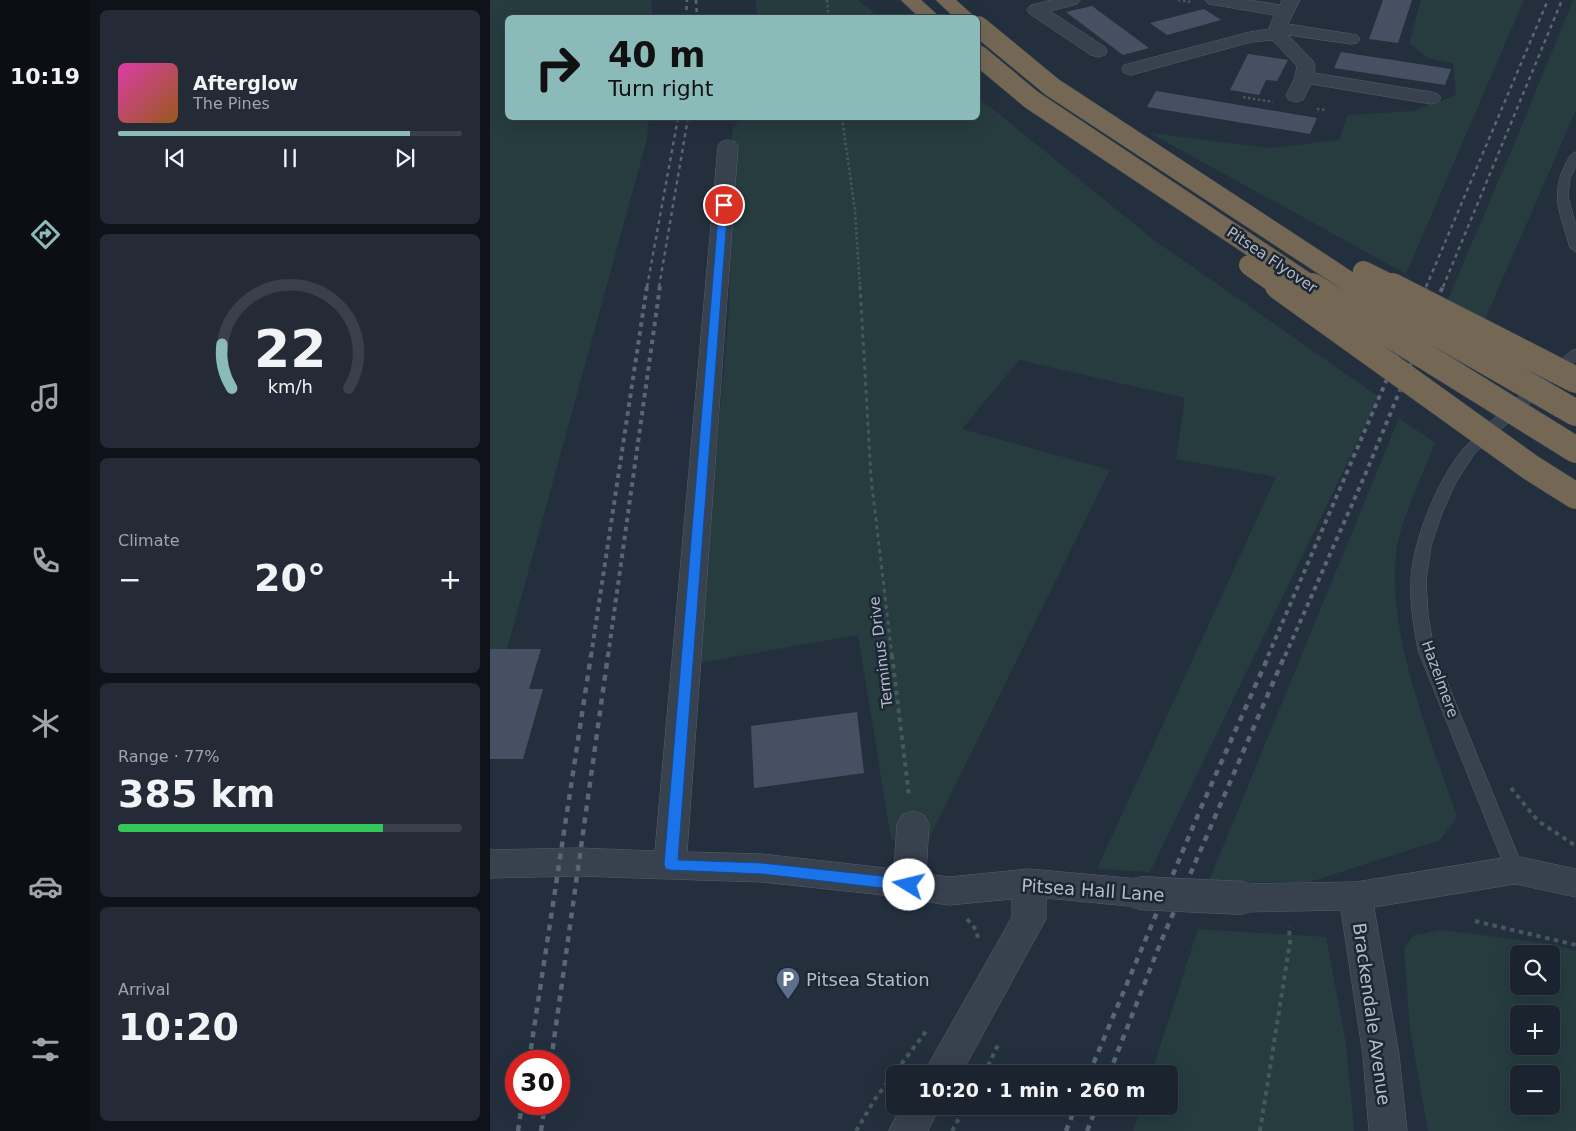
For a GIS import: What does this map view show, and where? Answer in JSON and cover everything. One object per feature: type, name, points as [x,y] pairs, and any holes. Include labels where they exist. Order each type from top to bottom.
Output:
[{"type":"highway","points":[[910,0],[928,15]]},
{"type":"highway","points":[[945,0],[963,15]]},
{"type":"highway","name":"Pitsea Flyover","points":[[980,28],[1052,87],[1363,291],[1576,413]]},
{"type":"highway","name":"Pitsea Flyover","points":[[980,58],[1032,100],[1328,297],[1576,450]]},
{"type":"highway","points":[[1032,100],[1289,295],[1530,467],[1576,496]]},
{"type":"highway","points":[[1226,201],[1576,380]]},
{"type":"street","points":[[1029,5],[1070,0]]},
{"type":"street","points":[[1215,0],[1288,6],[1277,31],[1280,41],[1304,61],[1306,66],[1304,77],[1288,99]]},
{"type":"street","points":[[1029,5],[1098,51]]},
{"type":"street","points":[[1131,69],[1277,31],[1351,39]]},
{"type":"street","points":[[1304,77],[1431,98]]},
{"type":"street","points":[[670,865],[728,146]]},
{"type":"street","points":[[909,885],[913,824]]},
{"type":"street","name":"Pitsea Hall Lane","points":[[490,864],[578,862],[762,868],[949,891],[1029,883],[1139,893],[1243,898],[1356,896],[1516,870]]},
{"type":"street","points":[[1516,870],[1576,883]]},
{"type":"street","points":[[946,1065],[1029,920],[1029,883]]},
{"type":"street","name":"Brackendale Avenue","points":[[1356,896],[1381,1055],[1388,1131]]},
{"type":"street","points":[[908,1131],[917,1115]]},
{"type":"lane","points":[[1576,155],[1564,178],[1562,196],[1576,248]]},
{"type":"lane","name":"Hazelmere","points":[[1516,870],[1426,650],[1420,615],[1418,580],[1424,546],[1435,514],[1449,482],[1470,450],[1576,354]]},
{"type":"path","points":[[827,0],[829,15]]},
{"type":"path","points":[[1243,97],[1288,99]]},
{"type":"path","name":"Terminus Drive","points":[[842,120],[855,211],[871,477],[913,824]]},
{"type":"path","points":[[1508,784],[1512,792],[1538,821],[1576,846]]},
{"type":"path","points":[[1260,1131],[1290,942],[1289,913],[1286,898]]},
{"type":"path","points":[[964,915],[977,931],[978,944]]},
{"type":"path","points":[[1475,921],[1576,945]]},
{"type":"path","points":[[856,1131],[875,1099],[933,1022]]},
{"type":"path","points":[[988,1065],[999,1042]]},
{"type":"path","points":[[952,1131],[961,1115]]},
{"type":"green space","points":[[490,0],[651,0],[653,15],[505,15],[505,120],[649,120],[647,139],[490,711]]},
{"type":"green space","points":[[756,0],[858,0],[877,15],[757,15]]},
{"type":"green space","points":[[1421,0],[1524,0],[1406,274],[1150,133],[1269,148],[1339,140],[1348,115],[1413,111],[1456,95],[1453,63],[1428,58],[1409,43]]},
{"type":"green space","points":[[1573,0],[1576,0],[1576,110],[1483,324],[1446,304]]},
{"type":"green space","points":[[980,99],[1154,240],[1379,397],[1150,872],[1097,869],[1276,477],[1176,459],[1185,398],[1019,360],[962,429],[1110,470],[927,843],[891,839],[858,635],[698,663],[729,309],[732,131],[739,120],[980,120]]},
{"type":"green space","points":[[1399,418],[1435,443],[1412,498],[1398,540],[1395,585],[1404,652],[1413,687],[1457,817],[1440,840],[1310,882],[1208,883]]},
{"type":"green space","points":[[1198,929],[1326,937],[1346,1043],[1354,1131],[1133,1131],[1138,1115],[1178,1115],[1178,1065],[1154,1065]]},
{"type":"green space","points":[[1441,930],[1555,945],[1510,945],[1510,995],[1560,995],[1560,947],[1576,951],[1576,1131],[1428,1131],[1410,1030],[1404,948],[1414,935]]},
{"type":"building","points":[[1383,0],[1412,0],[1398,43],[1369,39]]},
{"type":"building","points":[[1092,6],[1149,48],[1123,55],[1066,12]]},
{"type":"building","points":[[1204,9],[1221,20],[1167,35],[1150,23]]},
{"type":"building","points":[[1341,52],[1451,69],[1445,85],[1334,68]]},
{"type":"building","points":[[1248,54],[1288,60],[1277,81],[1266,80],[1259,95],[1230,90]]},
{"type":"building","points":[[1156,91],[1317,118],[1310,134],[1147,107]]},
{"type":"building","points":[[490,649],[541,649],[529,689],[543,689],[523,759],[490,759]]},
{"type":"building","points":[[857,712],[864,773],[754,788],[751,726]]},
{"type":"railway","points":[[686,15],[687,0]]},
{"type":"railway","points":[[696,0],[697,15]]},
{"type":"railway","points":[[1426,287],[1548,0]]},
{"type":"railway","points":[[1443,287],[1562,0]]},
{"type":"railway","points":[[647,287],[678,120]]},
{"type":"railway","points":[[659,287],[688,120]]},
{"type":"railway","points":[[591,656],[647,286]]},
{"type":"railway","points":[[608,656],[660,286]]},
{"type":"railway","points":[[1268,656],[1427,286]]},
{"type":"railway","points":[[1285,656],[1365,475],[1443,286]]},
{"type":"railway","points":[[531,1050],[591,655]]},
{"type":"railway","points":[[553,1050],[608,655]]},
{"type":"railway","points":[[1093,1065],[1200,810],[1269,655]]},
{"type":"railway","points":[[1113,1065],[1160,944],[1285,655]]},
{"type":"railway","points":[[518,1131],[520,1115]]},
{"type":"railway","points":[[541,1131],[543,1115]]},
{"type":"railway","points":[[1066,1131],[1072,1115]]},
{"type":"railway","points":[[1087,1131],[1093,1115]]},
{"type":"place","name":"Pitsea Station","points":[[788,1000]]},
{"type":"route","points":[[724,205],[670,865],[762,868],[909,885]]}]
